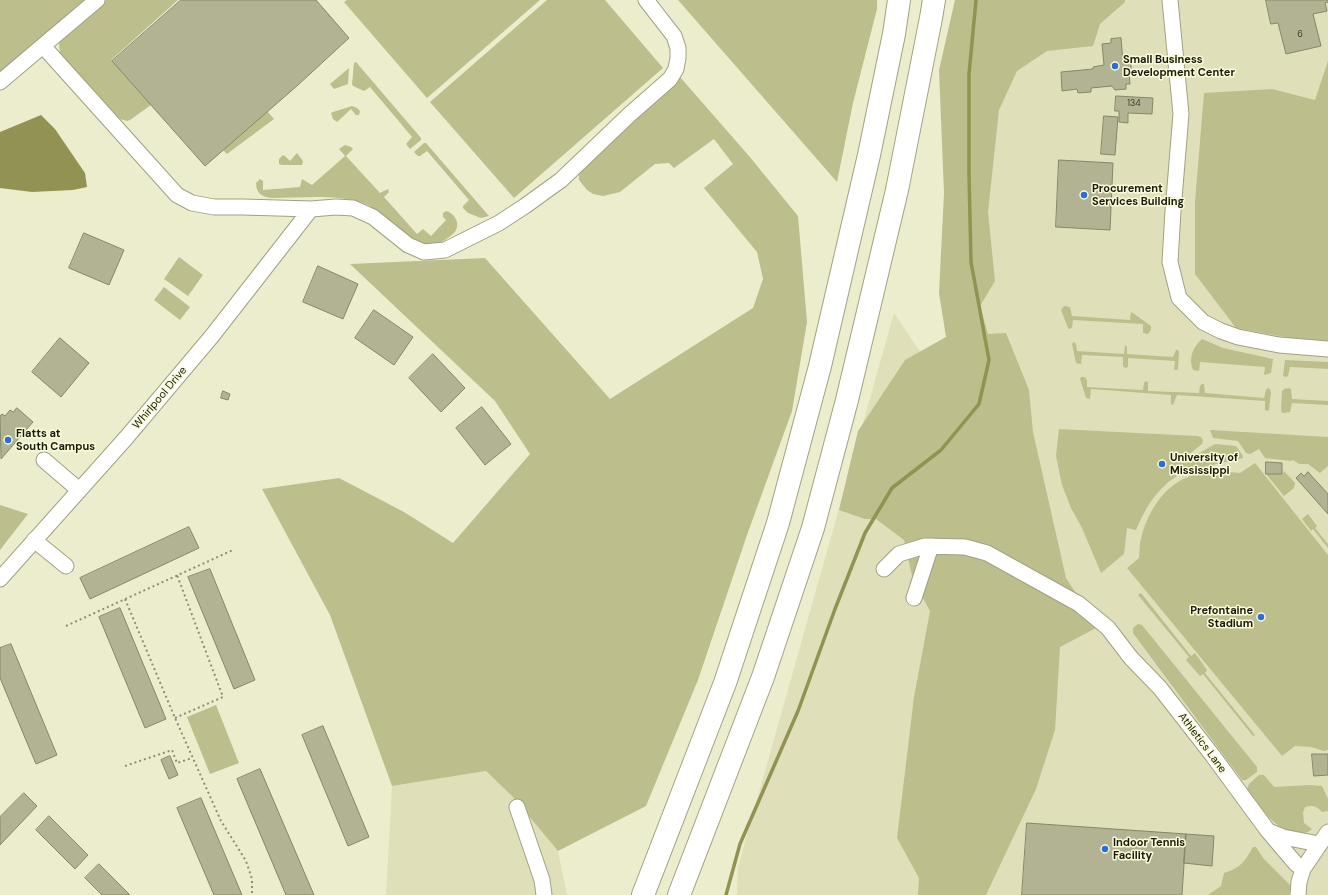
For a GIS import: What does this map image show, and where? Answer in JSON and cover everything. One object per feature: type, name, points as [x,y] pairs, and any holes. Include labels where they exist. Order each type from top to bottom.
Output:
[{"type":"highway","points":[[643,895],[724,683],[778,523],[820,366],[869,155],[894,34],[899,0]]},
{"type":"highway","points":[[679,895],[763,677],[813,528],[847,400],[897,190],[933,6]]},
{"type":"street","points":[[0,82],[97,0]]},
{"type":"street","points":[[43,46],[177,195],[192,203],[214,207],[311,210],[336,207],[353,208],[373,217],[408,245],[424,252],[445,250],[473,237],[525,206],[561,180],[629,115],[670,79],[676,68],[678,48],[674,36],[646,0]]},
{"type":"street","points":[[1170,0],[1181,114],[1170,262],[1179,298],[1203,322],[1238,337],[1279,345],[1328,349]]},
{"type":"street","name":"Whirlpool Drive","points":[[0,579],[126,438],[212,336],[311,210]]},
{"type":"street","points":[[44,460],[79,490]]},
{"type":"street","points":[[34,540],[66,566]]},
{"type":"street","name":"Athletics Lane","points":[[884,569],[899,554],[925,546],[965,547],[987,553],[1079,604],[1108,628],[1131,658],[1160,688],[1213,756],[1268,832],[1296,864],[1303,869]]},
{"type":"street","points":[[914,598],[932,546]]},
{"type":"street","points":[[517,807],[542,880],[544,895]]},
{"type":"street","points":[[1268,832],[1283,837],[1319,844]]},
{"type":"street","points":[[1298,895],[1299,882],[1303,869],[1328,832]]},
{"type":"path","points":[[66,626],[233,550]]},
{"type":"path","points":[[175,718],[223,697],[178,575]]},
{"type":"path","points":[[125,599],[192,758],[221,821],[246,861],[252,879],[252,895]]},
{"type":"path","points":[[125,766],[172,750],[177,763],[192,758]]},
{"type":"shaded area","points":[[0,0],[85,0],[0,73]]},
{"type":"shaded area","points":[[106,0],[178,0],[111,60],[151,105],[127,121],[120,119],[60,54],[59,44],[62,38]]},
{"type":"shaded area","points":[[347,0],[540,0],[427,98],[344,2]]},
{"type":"shaded area","points":[[547,0],[605,0],[663,68],[514,198],[430,102]]},
{"type":"shaded area","points":[[678,0],[877,0],[877,9],[853,103],[837,182]]},
{"type":"shaded area","points":[[955,0],[1125,0],[1125,2],[1100,24],[1093,46],[1047,51],[1017,71],[999,110],[988,212],[995,281],[980,306],[988,334],[1006,333],[1029,390],[1033,432],[1066,578],[1098,627],[1060,647],[1055,730],[1036,789],[986,895],[918,895],[919,878],[897,838],[914,697],[930,611],[913,580],[904,540],[876,519],[865,519],[839,510],[858,431],[905,360],[946,337],[939,293],[944,193],[939,70]]},
{"type":"shaded area","points":[[981,0],[1328,0],[1328,895],[737,895],[738,867],[894,313],[961,412]]},
{"type":"shaded area","points":[[1328,61],[1328,342],[1312,342],[1236,328],[1195,274],[1195,202],[1204,93],[1272,89],[1315,100]]},
{"type":"shaded area","points":[[356,62],[421,138],[421,140],[410,149],[406,144],[412,137],[370,87],[364,91],[353,86],[354,63]]},
{"type":"shaded area","points":[[349,68],[348,84],[334,89],[330,84]]},
{"type":"shaded area","points":[[680,77],[749,156],[798,216],[807,322],[792,411],[747,535],[698,680],[646,806],[558,851],[513,797],[486,771],[392,786],[330,615],[262,489],[339,478],[404,512],[453,543],[530,454],[495,401],[350,264],[485,258],[610,399],[753,308],[763,279],[757,252],[704,188],[733,164],[714,139],[674,168],[669,163],[655,164],[620,192],[603,196],[593,194],[587,190],[579,180],[579,169],[674,86]]},
{"type":"shaded area","points":[[352,106],[360,111],[359,115],[356,115],[351,109],[337,122],[333,119],[331,113]]},
{"type":"shaded area","points":[[267,111],[274,119],[227,154],[223,150]]},
{"type":"shaded area","points":[[41,115],[55,129],[85,173],[87,187],[73,190],[32,192],[0,188],[0,132]]},
{"type":"shaded area","points":[[426,143],[489,216],[481,218],[468,213],[463,208],[469,200],[427,151],[420,156],[414,152]]},
{"type":"shaded area","points":[[345,145],[353,149],[346,156],[380,193],[388,189],[389,192],[384,197],[417,234],[423,229],[431,236],[446,220],[443,217],[443,213],[446,211],[453,215],[456,219],[457,227],[454,233],[445,240],[435,244],[425,245],[414,243],[399,233],[374,208],[360,202],[328,197],[272,198],[265,197],[258,192],[256,183],[260,179],[263,181],[263,190],[300,187],[302,179],[312,185],[345,156],[339,149]]},
{"type":"shaded area","points":[[297,153],[303,161],[302,165],[279,164],[279,159],[283,155],[290,161]]},
{"type":"shaded area","points":[[179,257],[203,275],[188,296],[164,279]]},
{"type":"shaded area","points":[[164,287],[190,307],[180,320],[154,300]]},
{"type":"shaded area","points":[[1064,306],[1070,307],[1072,316],[1130,320],[1131,312],[1151,326],[1151,330],[1148,334],[1143,333],[1143,324],[1073,320],[1072,328],[1069,329],[1061,310]]},
{"type":"shaded area","points":[[1202,339],[1223,348],[1273,359],[1271,373],[1264,375],[1265,367],[1200,362],[1199,371],[1193,370],[1191,361],[1192,353]]},
{"type":"shaded area","points":[[1074,342],[1076,344],[1077,351],[1124,354],[1125,345],[1127,347],[1127,354],[1173,357],[1176,350],[1178,350],[1178,369],[1174,369],[1175,361],[1128,358],[1128,367],[1125,368],[1123,366],[1123,357],[1082,355],[1081,364],[1076,363],[1072,344]]},
{"type":"shaded area","points":[[1285,360],[1328,362],[1328,369],[1290,367],[1288,376],[1286,377],[1283,376]]},
{"type":"shaded area","points":[[1081,377],[1085,377],[1087,387],[1143,390],[1144,383],[1146,381],[1148,382],[1148,391],[1199,393],[1200,386],[1204,384],[1205,393],[1264,398],[1268,388],[1271,392],[1269,410],[1265,410],[1265,401],[1177,395],[1173,405],[1171,404],[1171,395],[1091,389],[1090,399],[1086,398],[1080,379]]},
{"type":"shaded area","points":[[1288,388],[1291,389],[1292,399],[1328,401],[1328,405],[1292,403],[1290,412],[1282,413],[1282,391]]},
{"type":"shaded area","points":[[1059,429],[1197,436],[1201,437],[1203,440],[1202,444],[1188,455],[1189,459],[1215,444],[1236,446],[1243,458],[1206,466],[1175,477],[1156,494],[1136,530],[1127,528],[1124,554],[1101,573],[1062,485],[1056,456]]},
{"type":"shaded area","points":[[1210,430],[1328,437],[1328,466],[1320,473],[1308,464],[1299,464],[1293,460],[1265,458],[1259,449],[1250,454],[1246,453],[1238,441],[1213,438]]},
{"type":"shaded area","points":[[1255,463],[1328,555],[1328,750],[1324,751],[1311,747],[1295,746],[1282,756],[1127,568],[1139,558],[1140,541],[1147,520],[1157,502],[1171,487],[1188,477],[1200,473],[1240,473]]},
{"type":"shaded area","points":[[1284,471],[1295,483],[1294,488],[1284,496],[1266,474],[1283,474]]},
{"type":"shaded area","points":[[0,505],[28,514],[0,550]]},
{"type":"shaded area","points":[[1308,514],[1317,526],[1315,528],[1328,544],[1328,548],[1313,529],[1311,531],[1302,519]]},
{"type":"shaded area","points":[[1141,593],[1191,656],[1195,653],[1207,670],[1205,673],[1255,735],[1253,736],[1203,674],[1200,676],[1186,660],[1189,657],[1138,595]]},
{"type":"shaded area","points":[[1138,624],[1142,625],[1257,767],[1257,772],[1246,780],[1242,780],[1133,633],[1133,628]]},
{"type":"shaded area","points":[[216,705],[239,763],[210,774],[187,717]]},
{"type":"shaded area","points":[[486,771],[513,797],[558,851],[567,895],[386,895],[392,786]]},
{"type":"shaded area","points":[[1259,775],[1264,775],[1274,787],[1309,785],[1322,786],[1328,799],[1328,811],[1322,812],[1318,808],[1312,806],[1305,807],[1303,813],[1304,823],[1312,829],[1300,834],[1285,829],[1266,815],[1247,789],[1249,784]]},
{"type":"shaded area","points":[[1253,847],[1256,847],[1264,859],[1291,886],[1289,895],[1208,895],[1221,886],[1224,873],[1239,866]]},
{"type":"building","points":[[181,0],[316,0],[349,38],[298,85],[205,166],[112,61]]},
{"type":"building","points":[[1266,0],[1328,0],[1328,2],[1325,3],[1327,11],[1313,14],[1321,46],[1286,54],[1278,23],[1271,24]]},
{"type":"building","name":"Small Business Development Center","points":[[1121,38],[1123,62],[1131,62],[1131,71],[1129,71],[1130,84],[1126,84],[1126,89],[1115,90],[1112,86],[1091,88],[1091,92],[1078,93],[1077,89],[1062,91],[1061,72],[1093,69],[1093,67],[1104,65],[1102,44],[1111,43],[1111,39]]},
{"type":"building","points":[[1116,96],[1153,98],[1152,114],[1128,113],[1128,123],[1119,122],[1119,111],[1115,111]]},
{"type":"building","points":[[1104,116],[1118,117],[1115,155],[1101,154]]},
{"type":"building","name":"Procurement Services Building","points":[[1059,160],[1113,163],[1110,230],[1056,227]]},
{"type":"building","points":[[84,233],[124,250],[109,285],[69,268]]},
{"type":"building","points":[[318,266],[358,284],[343,319],[303,302]]},
{"type":"building","points":[[374,310],[413,337],[394,365],[355,338]]},
{"type":"building","points":[[60,338],[89,363],[61,397],[32,372]]},
{"type":"building","points":[[433,354],[465,388],[441,412],[409,378]]},
{"type":"building","points":[[223,391],[230,394],[228,400],[221,398]]},
{"type":"building","points":[[482,407],[511,444],[485,465],[456,428]]},
{"type":"building","name":"Flatts at South Campus","points":[[17,408],[33,422],[1,459],[0,416],[2,414],[5,416],[10,410],[13,412]]},
{"type":"building","points":[[1266,462],[1282,463],[1282,474],[1266,474]]},
{"type":"building","points":[[1308,472],[1328,494],[1328,514],[1296,478],[1301,473],[1304,476]]},
{"type":"building","points":[[189,527],[199,548],[90,599],[80,578]]},
{"type":"building","points":[[210,569],[255,680],[234,689],[188,577]]},
{"type":"building","points":[[120,608],[166,719],[145,728],[99,617]]},
{"type":"building","points":[[11,644],[57,755],[36,764],[0,678],[0,648]]},
{"type":"building","points":[[323,726],[369,837],[348,846],[302,735]]},
{"type":"building","points":[[1312,754],[1328,754],[1328,775],[1314,776]]},
{"type":"building","points":[[170,756],[178,775],[169,779],[161,760]]},
{"type":"building","points":[[260,769],[314,895],[286,895],[237,779]]},
{"type":"building","points":[[24,793],[37,806],[0,845],[0,817]]},
{"type":"building","points":[[201,798],[242,895],[214,895],[177,808]]},
{"type":"building","points":[[49,816],[88,855],[75,869],[36,830]]},
{"type":"building","name":"Indoor Tennis Facility","points":[[1027,823],[1186,834],[1182,895],[1022,895]]},
{"type":"building","points":[[1186,834],[1214,836],[1212,866],[1184,863]]},
{"type":"building","points":[[99,864],[130,895],[102,895],[85,878]]},
{"type":"waterway","points":[[726,895],[740,844],[798,711],[835,609],[865,533],[892,488],[941,450],[979,404],[989,360],[971,262],[969,74],[976,0]]},
{"type":"place","name":"Small Business Development Center","points":[[1115,66]]},
{"type":"place","name":"Procurement Services Building","points":[[1084,195]]},
{"type":"place","name":"Flatts at South Campus","points":[[8,440]]},
{"type":"place","name":"University of Mississippi","points":[[1162,464]]},
{"type":"place","name":"Prefontaine Stadium","points":[[1261,617]]},
{"type":"place","name":"Indoor Tennis Facility","points":[[1105,849]]}]
